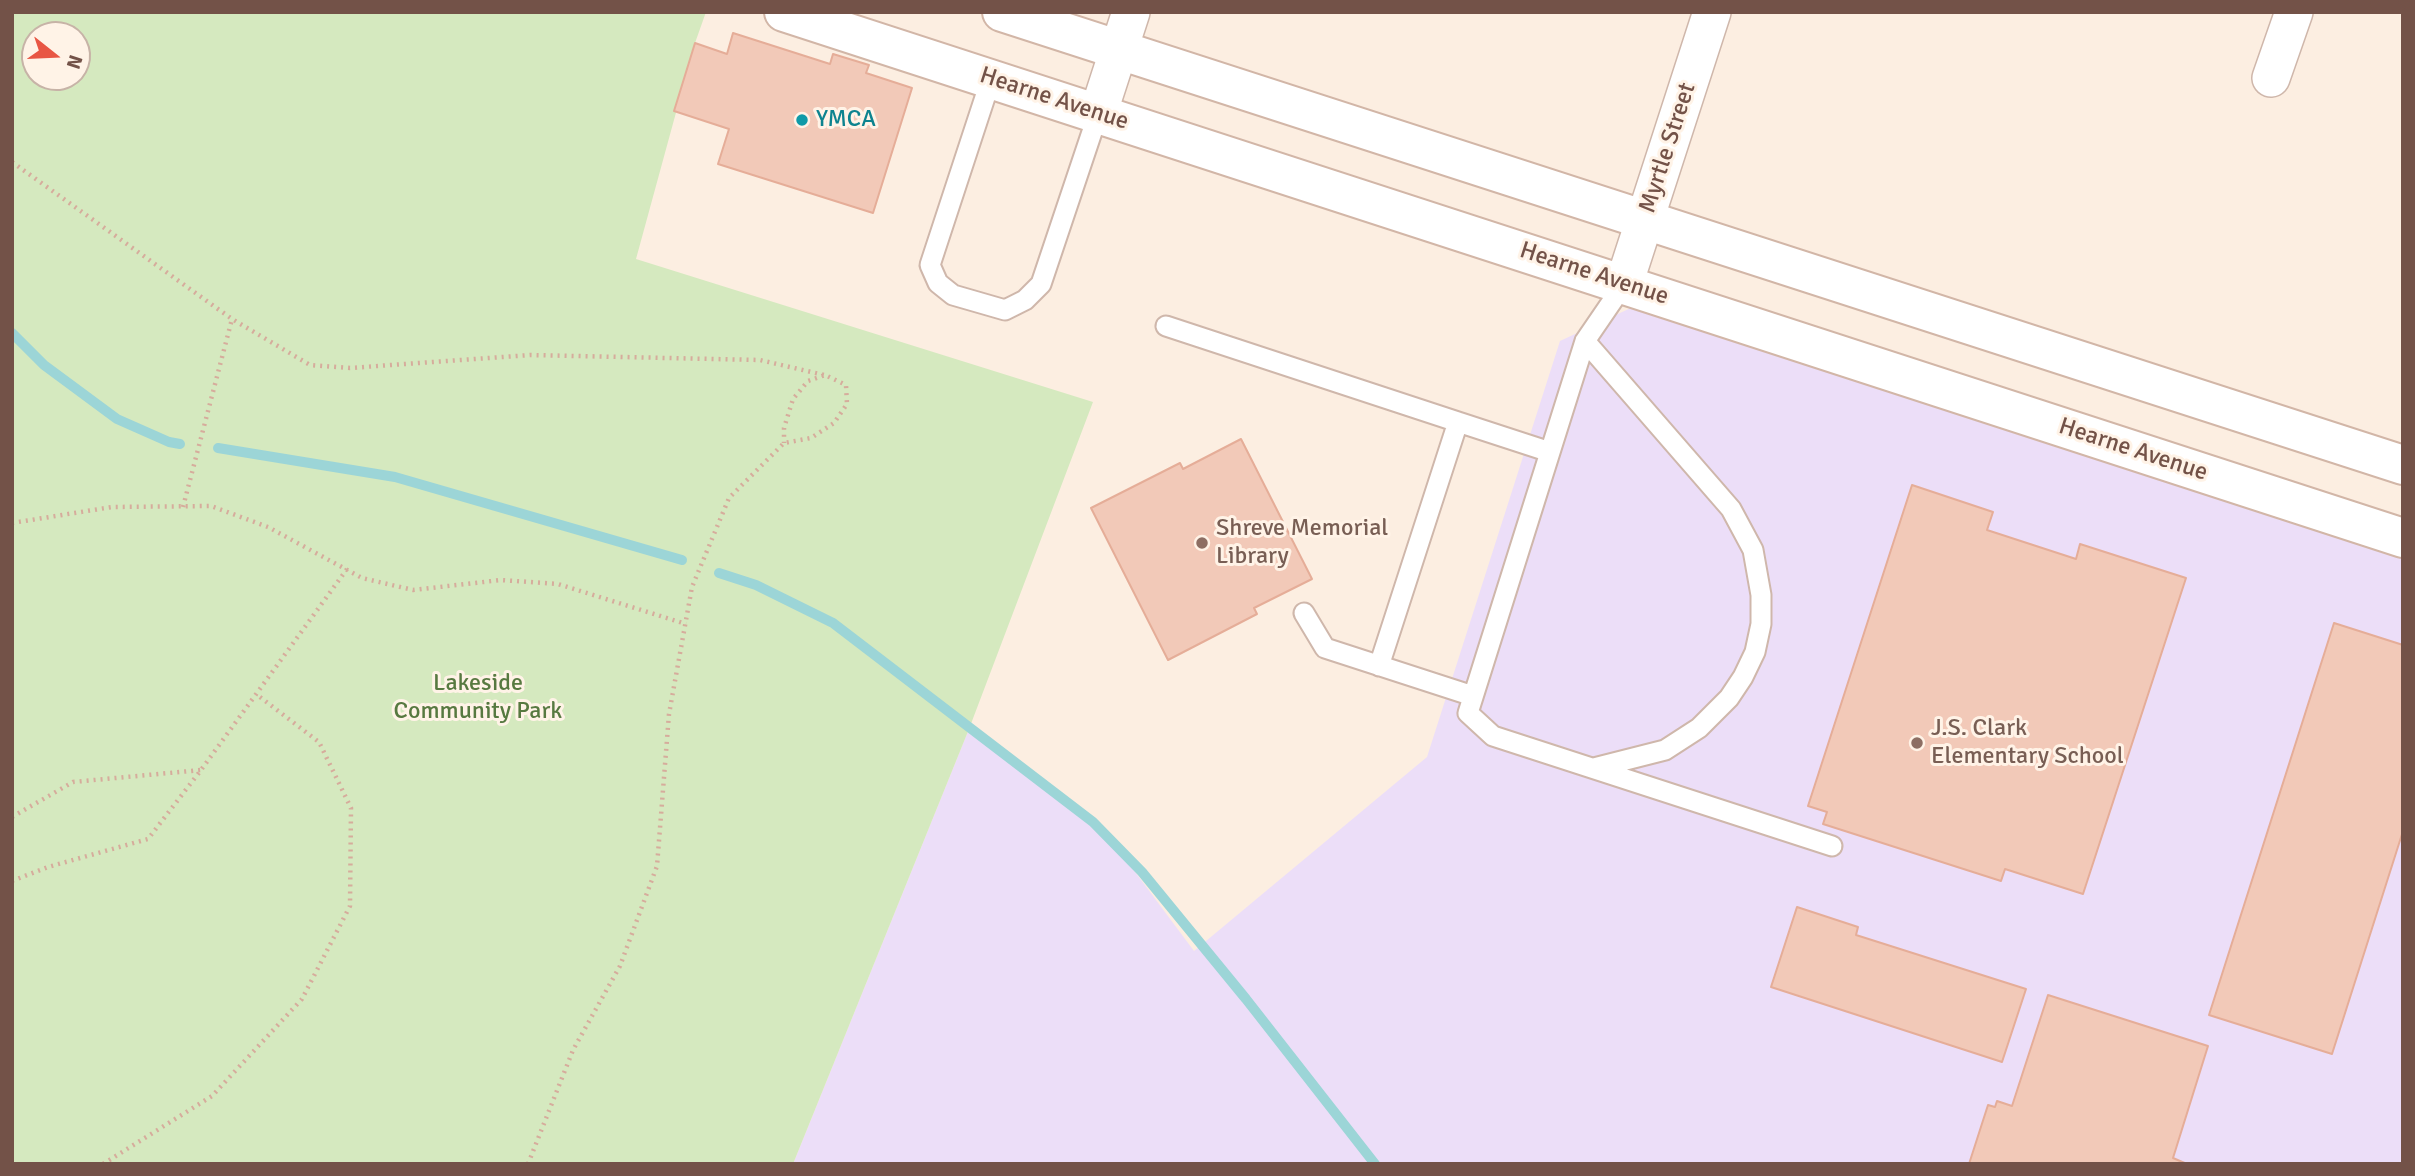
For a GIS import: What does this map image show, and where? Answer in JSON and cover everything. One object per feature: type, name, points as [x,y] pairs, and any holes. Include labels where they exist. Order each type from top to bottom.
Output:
[{"type":"main road","name":"Hearne Avenue","points":[[784,12],[2403,538]]},
{"type":"main road","points":[[1002,12],[2403,465]]},
{"type":"street","points":[[1098,114],[1131,12]]},
{"type":"street","name":"Myrtle Street","points":[[1624,284],[1712,12]]},
{"type":"street","points":[[2271,78],[2294,12]]},
{"type":"lane","points":[[991,79],[930,265],[938,283],[953,295],[1005,310],[1025,300],[1041,284],[1098,114]]},
{"type":"lane","points":[[1624,284],[1585,341],[1468,713],[1493,736],[1832,846]]},
{"type":"lane","points":[[1166,326],[1550,452]]},
{"type":"lane","points":[[1585,341],[1731,509],[1752,550],[1761,595],[1761,624],[1755,652],[1729,698],[1699,728],[1665,750],[1593,769]]},
{"type":"lane","points":[[1379,666],[1458,422]]},
{"type":"lane","points":[[1304,613],[1325,648],[1473,696]]},
{"type":"path","points":[[12,162],[232,318],[310,365],[351,368],[530,355],[760,360],[825,375],[846,385],[848,404],[834,423],[811,438],[784,443],[729,498],[692,587],[669,714],[657,866],[620,966],[573,1050],[528,1164]]},
{"type":"path","points":[[183,506],[232,318]]},
{"type":"path","points":[[784,443],[784,428],[793,399],[808,381],[825,375]]},
{"type":"path","points":[[12,523],[112,507],[211,506],[268,527],[362,578],[413,590],[501,580],[558,584],[686,624]]},
{"type":"path","points":[[12,881],[48,867],[148,839],[347,569]]},
{"type":"path","points":[[103,1164],[212,1096],[302,999],[350,906],[351,808],[319,742],[256,694]]},
{"type":"path","points":[[12,817],[74,782],[201,770]]},
{"type":"shaded area","name":"J.S. Clark Elementary School","points":[[1635,306],[2403,552],[2403,1164],[793,1164],[969,729],[1115,845],[1194,951],[1427,757],[1560,341]]},
{"type":"green space","name":"Lakeside Community Park","points":[[12,12],[706,12],[695,43],[636,259],[1093,402],[969,729],[793,1164],[12,1164]]},
{"type":"building","name":"YMCA","points":[[733,33],[830,64],[833,54],[869,65],[866,73],[912,88],[873,213],[718,164],[729,129],[674,111],[695,43],[727,54]]},
{"type":"building","name":"Shreve Memorial Library","points":[[1241,439],[1312,579],[1254,608],[1257,614],[1168,660],[1091,508],[1180,463],[1183,469]]},
{"type":"building","points":[[1912,485],[1993,512],[1987,530],[2076,559],[2080,544],[2186,578],[2083,894],[2005,869],[2001,881],[1823,824],[1827,812],[1808,806]]},
{"type":"building","points":[[2334,623],[2403,645],[2403,831],[2332,1054],[2209,1015]]},
{"type":"building","points":[[1797,907],[1858,927],[1856,935],[2026,989],[2002,1062],[1771,987]]},
{"type":"building","points":[[2048,995],[2208,1046],[2173,1158],[2187,1164],[1969,1164],[1988,1105],[1995,1107],[1997,1101],[2012,1106]]},
{"type":"waterway","points":[[12,333],[44,365],[117,419],[169,442],[180,444]]},
{"type":"waterway","points":[[218,448],[395,477],[682,560]]},
{"type":"waterway","points":[[719,573],[756,585],[833,623],[1093,822],[1142,872],[1375,1164]]},
{"type":"place","name":"YMCA","points":[[802,120]]},
{"type":"place","name":"Shreve Memorial Library","points":[[1202,543]]},
{"type":"place","name":"J.S. Clark Elementary School","points":[[1917,743]]}]
